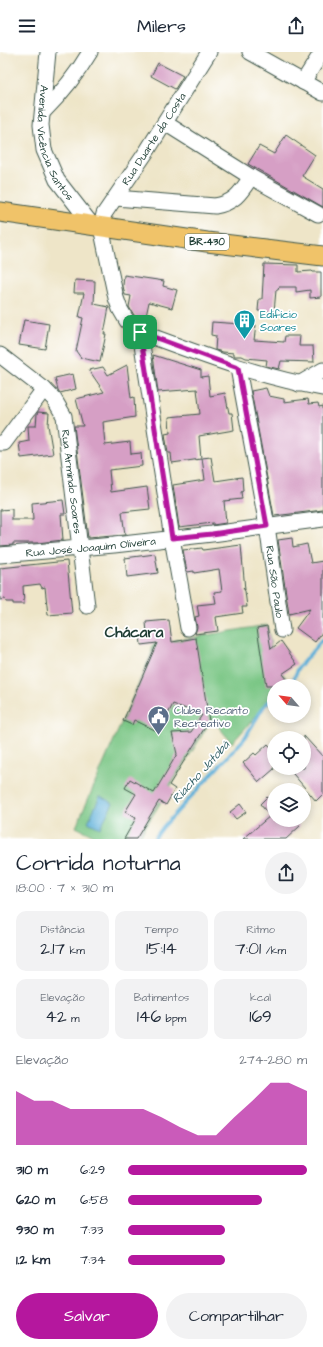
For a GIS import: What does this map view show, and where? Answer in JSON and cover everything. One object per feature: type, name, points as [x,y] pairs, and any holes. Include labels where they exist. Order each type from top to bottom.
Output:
[{"type":"main road","name":"BR-430","points":[[0,212],[206,242],[323,256]]},
{"type":"street","name":"Avenida Vicência Santos","points":[[48,52],[42,136],[44,150],[57,180],[96,226]]},
{"type":"street","points":[[43,112],[56,100],[90,52]]},
{"type":"street","name":"Rua Duarte da Costa","points":[[96,226],[165,123],[209,52]]},
{"type":"street","points":[[250,52],[323,93]]},
{"type":"street","points":[[303,82],[322,52]]},
{"type":"street","points":[[165,123],[251,177],[318,214]]},
{"type":"street","points":[[116,198],[215,206],[222,205],[236,198],[251,177]]},
{"type":"street","points":[[96,226],[120,310],[127,321],[140,332],[238,368],[299,384],[323,388]]},
{"type":"street","points":[[140,332],[172,538],[188,628]]},
{"type":"street","name":"Rua Armindo Soares","points":[[0,355],[44,389],[54,399],[64,416],[88,606]]},
{"type":"street","name":"Rua São Paulo","points":[[238,368],[267,526],[282,630]]},
{"type":"street","points":[[299,384],[323,370]]},
{"type":"street","points":[[0,443],[4,443],[44,389]]},
{"type":"street","name":"Rua José Joaquim Oliveira","points":[[0,555],[114,546],[323,519]]},
{"type":"green space","name":"Clube Recanto Recreativo","points":[[267,625],[274,662],[287,679],[267,679],[267,704],[232,743],[212,719],[138,839],[100,839],[76,827],[151,655],[153,644]]},
{"type":"water","points":[[100,796],[113,803],[100,828],[88,822]]},
{"type":"building","points":[[158,63],[183,76],[175,89],[151,76]]},
{"type":"building","points":[[286,135],[315,155],[302,176],[323,189],[323,207],[248,164],[259,146],[274,154]]},
{"type":"building","points":[[264,264],[298,265],[298,272],[321,272],[321,297],[310,298],[310,290],[296,292],[296,287],[279,287],[278,290],[276,290],[274,312],[258,311],[259,299],[262,299]]},
{"type":"building","points":[[124,275],[164,281],[163,286],[177,290],[172,308],[149,302],[145,321],[140,320],[134,315],[129,307],[131,296],[125,295],[123,286]]},
{"type":"building","points":[[75,280],[95,281],[94,304],[109,307],[104,334],[106,334],[100,362],[81,358],[76,351],[83,318],[79,317],[84,293],[74,293]]},
{"type":"building","points":[[24,320],[49,324],[45,349],[19,345]]},
{"type":"building","points":[[212,322],[256,325],[254,340],[284,342],[285,336],[300,336],[299,346],[313,346],[314,362],[281,361],[279,369],[266,366],[267,360],[234,356],[234,353],[215,350],[216,336],[211,335]]},
{"type":"building","points":[[153,355],[201,370],[201,377],[208,376],[210,396],[225,393],[229,413],[232,413],[234,430],[199,436],[201,459],[172,463],[171,453],[168,453],[165,434],[170,433],[169,417],[200,414],[197,389],[158,392]]},
{"type":"building","points":[[127,365],[131,398],[134,397],[135,417],[103,422],[105,445],[130,442],[131,454],[141,453],[142,466],[109,470],[111,492],[147,487],[150,509],[122,512],[125,535],[88,538],[74,426],[83,426],[76,399],[104,392],[89,370],[103,367],[108,375]]},
{"type":"building","points":[[73,374],[76,389],[60,393],[55,378]]},
{"type":"building","points":[[266,388],[269,396],[284,399],[284,402],[308,399],[309,404],[318,403],[319,407],[323,406],[323,510],[274,516],[251,391]]},
{"type":"building","points":[[38,412],[49,413],[48,425],[53,454],[21,458],[19,443],[29,441],[28,426],[36,426]]},
{"type":"building","points":[[211,457],[215,481],[242,477],[242,499],[224,501],[226,523],[179,527],[173,485],[205,480],[202,458]]},
{"type":"building","points":[[63,500],[65,514],[61,514],[63,540],[37,543],[13,543],[13,545],[0,546],[0,510],[12,509],[12,520],[33,520],[32,503]]},
{"type":"building","points":[[292,538],[293,547],[307,544],[311,563],[323,561],[323,631],[315,642],[296,628],[310,609],[289,614],[278,540]]},
{"type":"building","points":[[241,545],[245,590],[243,588],[245,591],[247,607],[242,607],[243,613],[216,617],[218,631],[195,634],[197,627],[195,617],[199,616],[197,605],[216,603],[214,592],[222,591],[219,569],[194,573],[194,571],[187,572],[183,550],[202,548],[203,550]]},
{"type":"building","points":[[155,554],[158,573],[127,577],[125,558]]},
{"type":"building","points":[[67,561],[72,613],[48,615],[45,587],[42,588],[40,584],[23,586],[24,604],[13,604],[13,602],[6,602],[5,599],[0,600],[0,568]]},
{"type":"building","points":[[169,620],[172,642],[196,638],[209,721],[169,785],[175,789],[166,805],[159,801],[136,839],[124,839],[136,818],[125,812],[136,794],[125,788],[130,779],[154,793],[177,754],[172,733],[191,732],[202,715],[173,704],[159,732],[134,720],[132,725],[123,721],[157,643],[141,645],[140,634],[147,633],[146,622]]},
{"type":"building","points":[[267,626],[271,649],[281,641],[297,664],[282,674],[286,679],[267,679],[267,686],[266,686],[257,628]]},
{"type":"building","points":[[311,744],[323,757],[323,794],[316,801],[311,795],[311,783],[301,783],[294,775],[311,775]]},
{"type":"building","points":[[267,745],[267,775],[259,782],[243,763],[254,753],[256,755]]},
{"type":"building","points":[[267,797],[267,812],[260,804]]},
{"type":"building","points":[[240,804],[246,812],[236,819],[230,812]]},
{"type":"building","points":[[267,819],[267,827],[299,827],[286,839],[243,839]]},
{"type":"waterway","name":"Riacho Jatobá","points":[[293,679],[299,667],[323,639]]},
{"type":"waterway","name":"Riacho Jatobá","points":[[154,839],[163,827],[244,739],[267,703]]},
{"type":"place","name":"Edifício Soares","points":[[244,340]]},
{"type":"place","name":"Clube Recanto Recreativo","points":[[158,736]]},
{"type":"district","name":"Chácara","points":[[134,632]]},
{"type":"route","points":[[140,332],[238,368],[267,526],[172,538],[140,332]]}]
